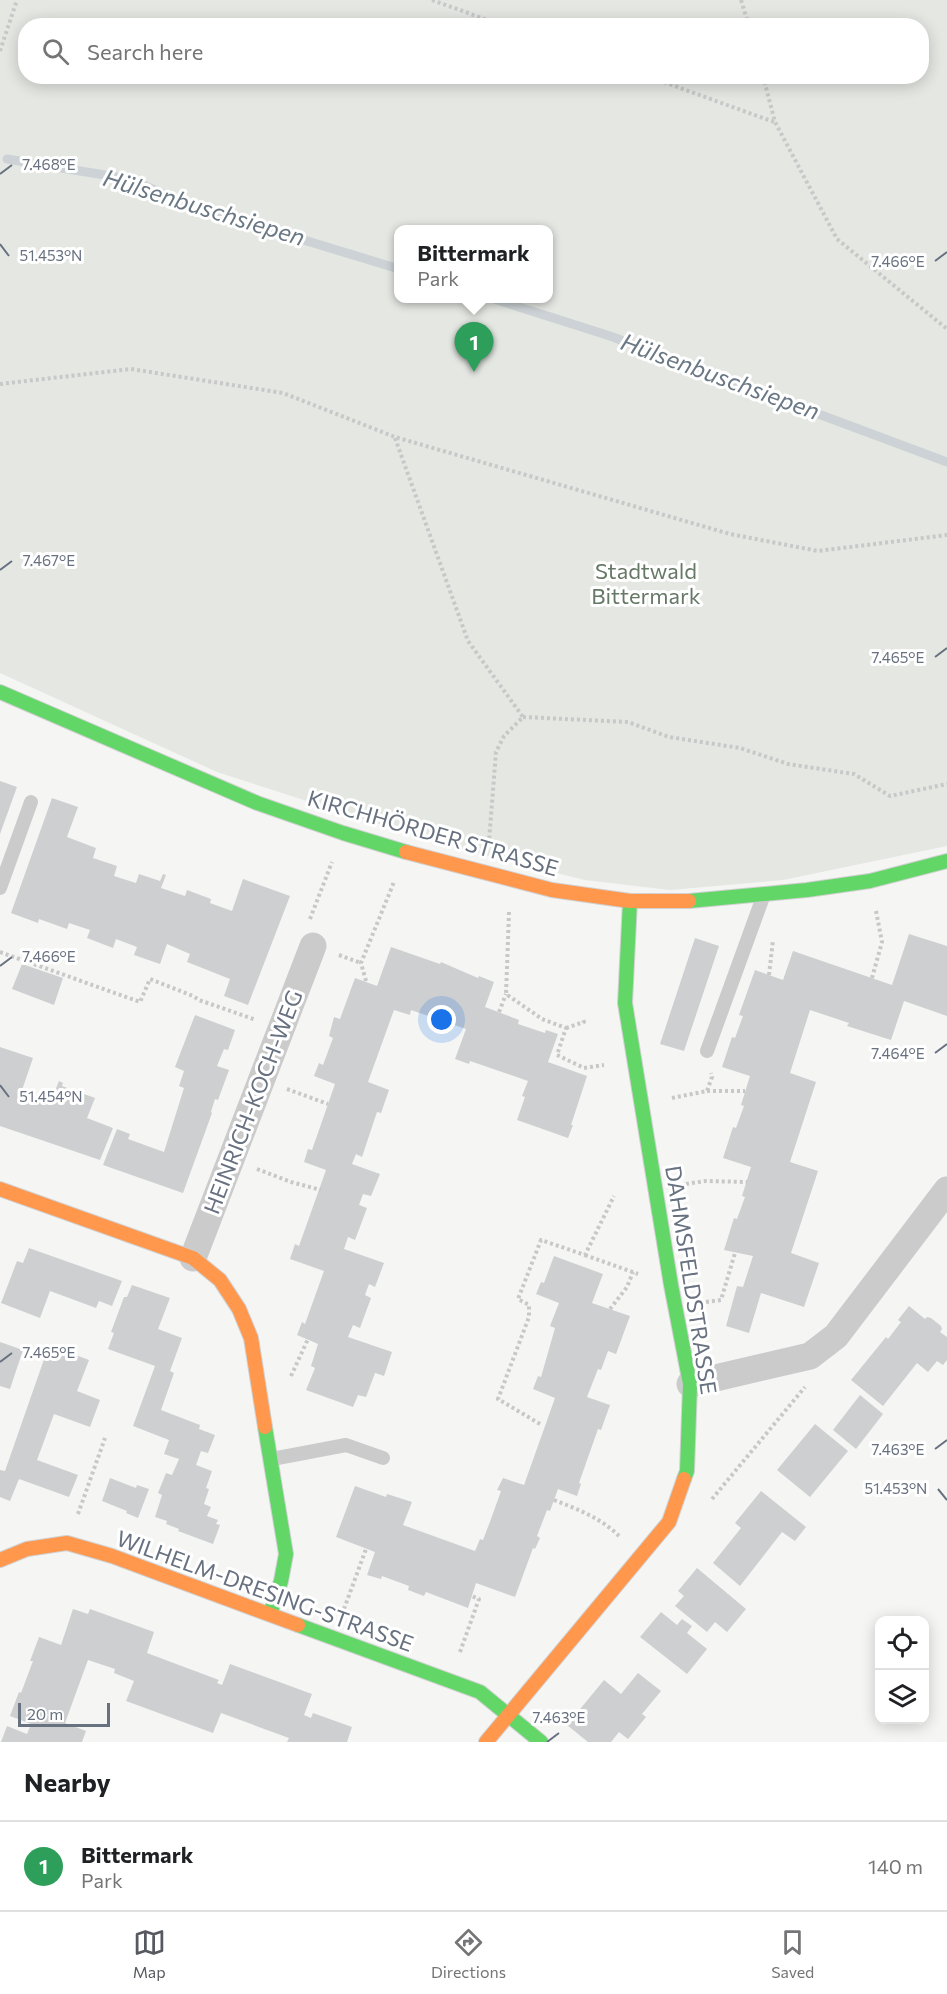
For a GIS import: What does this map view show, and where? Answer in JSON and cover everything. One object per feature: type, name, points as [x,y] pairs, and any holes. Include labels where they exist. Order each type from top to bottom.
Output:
[{"type":"street","name":"KIRCHHÖRDER STRASSE","points":[[0,692],[257,803],[343,833],[460,868],[552,890],[630,901],[703,901],[870,881],[947,861]]},
{"type":"street","name":"DAHMSFELDSTRASSE","points":[[486,1742],[669,1522],[687,1471],[690,1384],[671,1285],[626,1003],[630,901]]},
{"type":"street","name":"HEINRICH-KOCH-WEG","points":[[193,1258],[314,946]]},
{"type":"street","points":[[0,1189],[193,1258],[220,1281],[239,1309],[251,1338],[286,1554],[281,1581],[270,1614]]},
{"type":"street","points":[[690,1384],[810,1356],[836,1336],[947,1190]]},
{"type":"street","name":"WILHELM-DRESING-STRASSE","points":[[0,1560],[27,1549],[67,1543],[112,1556],[480,1692],[541,1742]]},
{"type":"lane","points":[[0,888],[31,802]]},
{"type":"lane","points":[[707,1051],[764,895]]},
{"type":"lane","points":[[272,1459],[346,1445],[383,1458]]},
{"type":"path","points":[[0,51],[17,0]]},
{"type":"path","points":[[432,0],[482,18]]},
{"type":"path","points":[[741,0],[746,18]]},
{"type":"path","points":[[669,84],[775,122]]},
{"type":"path","points":[[765,84],[775,122],[837,239],[947,329]]},
{"type":"path","points":[[0,384],[131,369],[283,393],[395,438],[729,534],[818,551],[947,535]]},
{"type":"path","points":[[395,438],[468,640],[523,717]]},
{"type":"path","points":[[489,845],[496,752],[504,736],[523,717],[628,722],[669,737],[741,748],[788,764],[854,774],[890,796],[947,784]]},
{"type":"path","points":[[314,946],[301,941],[333,861]]},
{"type":"path","points":[[366,981],[361,963],[394,882]]},
{"type":"path","points":[[872,978],[882,942],[876,910]]},
{"type":"path","points":[[499,1012],[506,994],[509,911]]},
{"type":"path","points":[[769,975],[771,951]]},
{"type":"path","points":[[0,952],[140,1002],[150,979],[199,1000],[281,1029]]},
{"type":"path","points":[[506,994],[542,1019],[566,1028],[584,1022],[583,1019]]},
{"type":"path","points":[[566,1028],[557,1055],[584,1068],[634,1060]]},
{"type":"path","points":[[707,1051],[711,1077],[707,1091]]},
{"type":"path","points":[[261,1080],[328,1104]]},
{"type":"path","points":[[642,1103],[707,1091],[745,1091]]},
{"type":"path","points":[[231,1159],[291,1182],[321,1190]]},
{"type":"path","points":[[656,1190],[705,1181],[747,1182]]},
{"type":"path","points":[[585,1255],[614,1196]]},
{"type":"path","points":[[540,1424],[498,1399],[529,1317],[529,1305],[518,1299],[541,1240],[671,1285]]},
{"type":"path","points":[[675,1307],[721,1300],[735,1253]]},
{"type":"path","points":[[610,1309],[627,1287],[633,1272]]},
{"type":"path","points":[[669,1522],[699,1514],[808,1383]]},
{"type":"path","points":[[67,1543],[105,1438]]},
{"type":"path","points":[[554,1500],[582,1511],[610,1527],[640,1559]]},
{"type":"path","points":[[334,1637],[366,1549]]},
{"type":"path","points":[[449,1680],[479,1599],[472,1596]]},
{"type":"green space","name":"Stadtwald Bittermark","points":[[0,0],[947,0],[947,846],[783,880],[670,890],[585,880],[444,845],[217,772],[0,673]]},
{"type":"building","points":[[0,781],[17,787],[0,834]]},
{"type":"building","points":[[52,798],[78,807],[67,837],[96,848],[93,858],[117,866],[114,876],[136,883],[139,874],[160,881],[163,874],[166,875],[161,888],[185,896],[187,890],[211,899],[210,903],[232,911],[243,879],[290,896],[248,1005],[224,996],[230,979],[187,962],[190,954],[167,944],[160,964],[134,955],[137,947],[116,939],[113,948],[87,938],[90,930],[69,923],[67,929],[39,919],[38,923],[11,913]]},
{"type":"building","points":[[909,934],[947,946],[947,1016],[904,1001],[891,1040],[847,1026],[849,1023],[810,1010],[790,1073],[816,1082],[790,1162],[818,1171],[791,1253],[819,1263],[804,1307],[761,1293],[749,1333],[726,1326],[737,1286],[743,1287],[753,1256],[724,1250],[734,1218],[737,1219],[745,1197],[742,1196],[751,1167],[723,1158],[733,1127],[736,1128],[744,1106],[741,1105],[750,1076],[722,1067],[732,1037],[735,1038],[743,1016],[739,1015],[755,970],[783,980],[793,951],[892,985]]},
{"type":"building","points":[[695,938],[719,946],[684,1051],[660,1044]]},
{"type":"building","points":[[391,947],[440,964],[441,962],[478,978],[479,976],[494,982],[485,1007],[519,1020],[518,1024],[545,1033],[546,1030],[558,1034],[548,1062],[587,1076],[568,1138],[517,1120],[528,1081],[470,1061],[469,1064],[455,1059],[466,1029],[411,1010],[410,1015],[394,1010],[368,1082],[389,1090],[381,1113],[377,1112],[362,1157],[356,1154],[352,1164],[380,1174],[371,1196],[363,1194],[359,1205],[367,1208],[355,1240],[348,1237],[344,1249],[384,1263],[375,1287],[369,1284],[365,1295],[371,1298],[360,1328],[353,1325],[348,1337],[392,1352],[384,1376],[375,1373],[366,1397],[358,1395],[353,1407],[306,1390],[315,1368],[311,1366],[318,1344],[297,1335],[302,1322],[305,1324],[324,1271],[290,1259],[295,1244],[299,1246],[326,1170],[304,1162],[308,1149],[312,1150],[335,1084],[314,1076],[319,1063],[323,1065],[333,1038],[329,1036],[334,1017],[340,1019],[355,978],[377,986]]},
{"type":"building","points":[[22,964],[63,978],[54,1005],[12,989]]},
{"type":"building","points":[[195,1015],[235,1030],[228,1050],[224,1049],[217,1066],[229,1070],[218,1100],[215,1099],[183,1193],[103,1165],[117,1129],[130,1134],[128,1139],[164,1152],[184,1088],[179,1086],[184,1071],[175,1067]]},
{"type":"building","points":[[0,1047],[33,1058],[21,1093],[50,1103],[59,1081],[63,1083],[62,1086],[95,1098],[87,1118],[113,1128],[100,1160],[0,1126]]},
{"type":"building","points":[[29,1248],[122,1281],[112,1306],[99,1301],[96,1308],[50,1291],[40,1318],[1,1303],[17,1261],[23,1263]]},
{"type":"building","points":[[554,1256],[603,1274],[592,1303],[630,1316],[616,1354],[608,1351],[587,1397],[610,1405],[601,1430],[598,1429],[579,1483],[581,1484],[577,1496],[558,1489],[550,1511],[547,1510],[537,1536],[540,1538],[535,1549],[533,1548],[515,1597],[476,1583],[468,1608],[426,1592],[424,1596],[408,1590],[409,1586],[382,1576],[381,1579],[367,1575],[375,1552],[336,1537],[355,1486],[386,1497],[387,1494],[412,1502],[403,1525],[475,1551],[480,1539],[483,1540],[501,1491],[497,1490],[503,1478],[524,1485],[555,1398],[533,1389],[538,1376],[541,1377],[555,1328],[550,1326],[559,1303],[536,1294],[541,1282],[544,1283]]},
{"type":"building","points":[[132,1285],[170,1298],[158,1329],[182,1338],[170,1371],[174,1373],[161,1410],[200,1425],[199,1429],[215,1435],[208,1453],[201,1451],[196,1465],[212,1471],[206,1488],[209,1489],[204,1504],[211,1507],[207,1516],[218,1520],[216,1524],[220,1525],[213,1544],[178,1531],[179,1529],[166,1524],[167,1521],[155,1517],[162,1495],[158,1493],[166,1473],[172,1475],[179,1459],[164,1454],[169,1440],[133,1426],[155,1366],[108,1349],[114,1333],[111,1332],[124,1297],[127,1297]]},
{"type":"building","points":[[909,1306],[925,1319],[931,1318],[941,1326],[940,1332],[947,1337],[947,1360],[943,1365],[937,1361],[928,1372],[917,1363],[883,1406],[851,1380],[886,1337],[888,1339],[901,1322],[898,1320]]},
{"type":"building","points":[[0,1342],[23,1350],[10,1389],[0,1386]]},
{"type":"building","points":[[49,1345],[89,1360],[77,1391],[100,1400],[90,1427],[54,1414],[37,1460],[78,1475],[69,1497],[19,1479],[10,1501],[0,1497],[0,1470],[5,1471]]},
{"type":"building","points":[[860,1395],[883,1414],[856,1449],[833,1430]]},
{"type":"building","points":[[815,1424],[848,1451],[810,1497],[777,1470]]},
{"type":"building","points":[[110,1478],[136,1488],[137,1485],[149,1489],[138,1518],[102,1501]]},
{"type":"building","points":[[761,1491],[806,1527],[795,1541],[782,1532],[740,1586],[713,1563],[741,1528],[735,1523]]},
{"type":"building","points":[[697,1568],[746,1609],[727,1632],[715,1622],[707,1632],[675,1606],[684,1596],[678,1591]]},
{"type":"building","points":[[73,1609],[88,1614],[90,1609],[154,1632],[147,1653],[219,1680],[217,1683],[222,1685],[230,1664],[312,1694],[304,1715],[311,1718],[313,1713],[352,1727],[347,1742],[287,1742],[289,1738],[221,1713],[213,1733],[126,1701],[134,1681],[114,1673],[115,1669],[88,1660],[65,1723],[86,1731],[82,1742],[1,1742],[7,1726],[27,1734],[31,1724],[10,1716],[33,1661],[30,1661],[39,1637],[61,1645]]},
{"type":"building","points":[[661,1612],[677,1625],[682,1619],[692,1626],[687,1633],[707,1649],[687,1674],[640,1637]]},
{"type":"building","points":[[638,1673],[661,1691],[642,1714],[646,1717],[628,1739],[619,1732],[611,1742],[588,1742],[567,1725],[604,1680],[621,1694]]},
{"type":"waterway","name":"Hülsenbuschsiepen","points":[[7,159],[129,179],[189,205],[394,267]]},
{"type":"waterway","name":"Hülsenbuschsiepen","points":[[507,303],[610,336],[947,462]]},
{"type":"traffic: fast","points":[[0,692],[257,803],[406,852]]},
{"type":"traffic: fast","points":[[689,901],[807,890],[870,881],[947,861]]},
{"type":"traffic: fast","points":[[630,901],[625,1003],[671,1285],[690,1384],[687,1471],[684,1479]]},
{"type":"traffic: fast","points":[[265,1427],[286,1554],[281,1581],[270,1614]]},
{"type":"traffic: fast","points":[[298,1625],[480,1692],[541,1742]]},
{"type":"traffic: slow","points":[[406,852],[552,890],[630,901],[689,901]]},
{"type":"traffic: slow","points":[[0,1189],[193,1258],[220,1280],[239,1309],[251,1338],[265,1427]]},
{"type":"traffic: slow","points":[[486,1742],[669,1522],[684,1479]]},
{"type":"traffic: slow","points":[[0,1560],[27,1549],[67,1543],[112,1556],[298,1625]]},
{"type":"place","name":"Bittermark","points":[[474,372]]}]
